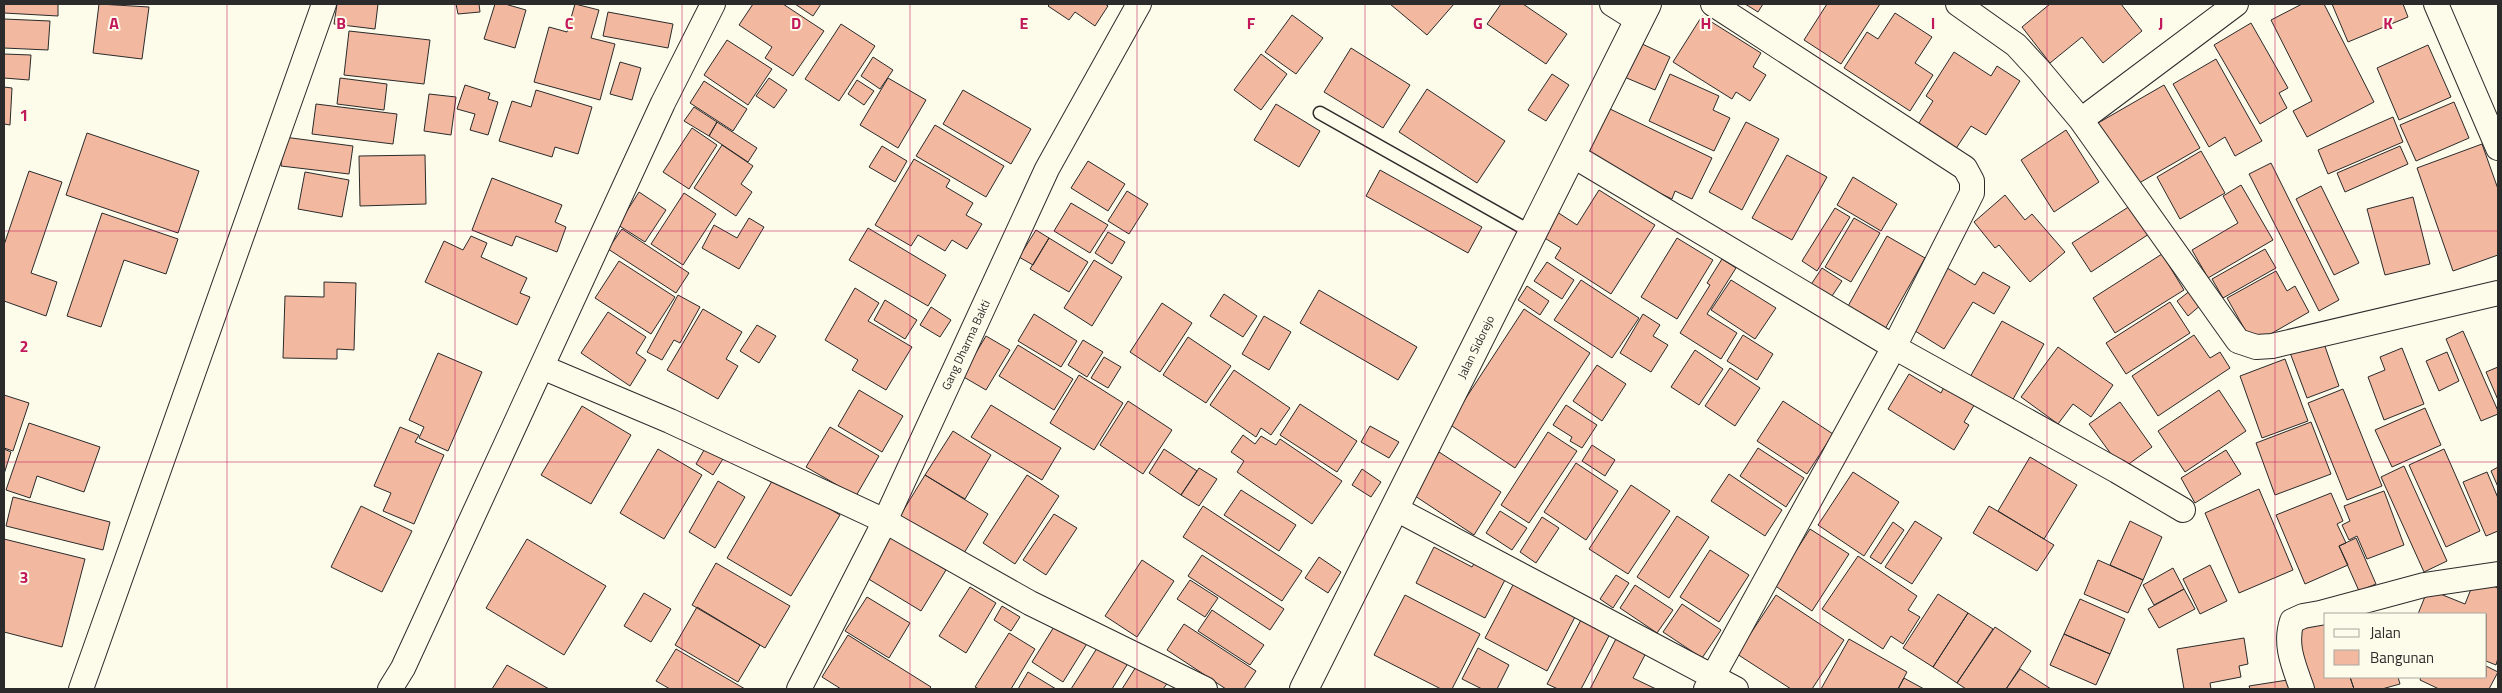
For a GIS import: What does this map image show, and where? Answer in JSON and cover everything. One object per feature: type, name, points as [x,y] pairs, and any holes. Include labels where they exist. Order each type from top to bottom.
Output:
[{"type":"street","points":[[81,689],[324,4]]},
{"type":"street","points":[[390,689],[402,668],[663,103],[713,4]]},
{"type":"street","name":"Gang Dharma Bakti","points":[[806,687],[885,521],[1047,169],[1139,4]]},
{"type":"street","points":[[1612,4],[1643,13]]},
{"type":"street","points":[[1710,684],[1894,347],[1972,193],[1972,181],[1965,168],[1713,4]]},
{"type":"street","points":[[1958,4],[2016,45],[2081,120],[2232,335],[2246,345],[2256,347],[2272,346],[2498,293]]},
{"type":"street","points":[[2081,120],[2236,4]]},
{"type":"street","points":[[2436,4],[2498,148]]},
{"type":"street","name":"Jalan Sidorejo","points":[[1304,689],[1396,510],[1643,13]]},
{"type":"street","points":[[1572,155],[1894,347],[2118,471],[2183,510]]},
{"type":"street","points":[[542,367],[670,421],[885,521],[1030,603],[1205,689]]},
{"type":"street","points":[[1396,510],[1710,684],[1736,689]]},
{"type":"street","points":[[2302,689],[2290,654],[2288,632],[2292,621],[2303,616],[2424,585],[2498,574]]},
{"type":"lane","points":[[1320,113],[1533,233]]},
{"type":"building","points":[[4,4],[58,4],[58,16],[4,13]]},
{"type":"building","points":[[99,4],[149,7],[142,59],[93,53]]},
{"type":"building","points":[[337,4],[378,4],[375,29],[334,24]]},
{"type":"building","points":[[456,4],[479,4],[480,12],[458,14]]},
{"type":"building","points":[[495,4],[505,4],[526,10],[515,48],[484,39]]},
{"type":"building","points":[[575,4],[599,10],[591,38],[615,44],[600,100],[534,82],[549,27],[567,32]]},
{"type":"building","points":[[753,4],[783,4],[824,31],[793,76],[765,58],[772,47],[739,25]]},
{"type":"building","points":[[795,4],[821,4],[813,16]]},
{"type":"building","points":[[1050,4],[1105,4],[1108,6],[1095,26],[1075,12],[1069,20],[1048,6]]},
{"type":"building","points":[[1390,4],[1454,4],[1427,35]]},
{"type":"building","points":[[1501,4],[1523,4],[1567,34],[1546,64],[1487,24]]},
{"type":"building","points":[[1745,4],[1763,4],[1758,12]]},
{"type":"building","points":[[1827,4],[1880,4],[1841,64],[1804,40]]},
{"type":"building","points":[[2050,4],[2121,4],[2142,31],[2103,63],[2082,37],[2050,63],[2022,27]]},
{"type":"building","points":[[2302,4],[2324,4],[2374,102],[2307,137],[2293,111],[2312,101],[2271,20]]},
{"type":"building","points":[[2332,4],[2403,4],[2408,17],[2348,42]]},
{"type":"building","points":[[608,12],[673,24],[668,48],[603,36]]},
{"type":"building","points":[[1895,13],[1932,37],[1915,63],[1933,75],[1910,111],[1844,68],[1867,32],[1878,39]]},
{"type":"building","points":[[1292,15],[1323,38],[1296,74],[1265,52]]},
{"type":"building","points":[[1702,16],[1761,53],[1753,67],[1766,75],[1750,101],[1736,92],[1732,99],[1673,62]]},
{"type":"building","points":[[4,19],[50,21],[48,50],[4,48]]},
{"type":"building","points":[[2251,23],[2288,88],[2279,93],[2287,108],[2260,124],[2214,45]]},
{"type":"building","points":[[841,24],[875,46],[839,101],[805,79]]},
{"type":"building","points":[[349,31],[430,40],[424,84],[344,75]]},
{"type":"building","points":[[727,40],[772,69],[748,105],[704,75]]},
{"type":"building","points":[[1638,42],[1670,57],[1655,90],[1622,76]]},
{"type":"building","points":[[2428,45],[2451,97],[2399,120],[2377,68]]},
{"type":"building","points":[[1351,48],[1410,85],[1383,128],[1324,92]]},
{"type":"building","points":[[1954,52],[1991,76],[1997,66],[2020,81],[1986,135],[1971,126],[1953,153],[1915,129],[1933,101],[1926,96]]},
{"type":"building","points":[[4,54],[31,55],[29,80],[4,78]]},
{"type":"building","points":[[1261,54],[1287,74],[1261,110],[1234,90]]},
{"type":"building","points":[[873,57],[893,70],[880,89],[861,76]]},
{"type":"building","points":[[2216,59],[2262,141],[2235,156],[2225,137],[2209,147],[2173,84]]},
{"type":"building","points":[[620,62],[641,68],[632,100],[610,94]]},
{"type":"building","points":[[1552,74],[1569,85],[1546,121],[1528,110]]},
{"type":"building","points":[[1670,74],[1719,96],[1713,110],[1730,118],[1714,151],[1649,121]]},
{"type":"building","points":[[340,78],[387,84],[384,110],[337,104]]},
{"type":"building","points":[[769,78],[787,90],[774,108],[756,96]]},
{"type":"building","points":[[888,78],[926,100],[898,148],[860,125]]},
{"type":"building","points":[[857,80],[874,91],[864,105],[848,94]]},
{"type":"building","points":[[704,81],[747,109],[733,131],[690,103]]},
{"type":"building","points":[[465,85],[490,93],[488,99],[498,102],[488,135],[470,130],[475,114],[457,109]]},
{"type":"building","points":[[2164,85],[2200,148],[2134,186],[2098,123]]},
{"type":"building","points":[[4,87],[12,88],[10,125],[4,124]]},
{"type":"building","points":[[1427,89],[1505,141],[1477,183],[1399,132]]},
{"type":"building","points":[[536,90],[592,107],[578,154],[555,147],[552,157],[499,141],[512,101],[531,107]]},
{"type":"building","points":[[963,90],[1031,129],[1011,164],[943,124]]},
{"type":"building","points":[[429,94],[456,97],[451,135],[424,131]]},
{"type":"building","points":[[2454,102],[2469,138],[2416,161],[2400,125]]},
{"type":"building","points":[[316,104],[397,114],[393,144],[312,134]]},
{"type":"building","points":[[1276,104],[1320,131],[1299,167],[1254,140]]},
{"type":"building","points":[[694,107],[717,122],[709,136],[684,121]]},
{"type":"building","points":[[1608,108],[1712,158],[1692,199],[1675,191],[1672,199],[1584,157]]},
{"type":"building","points":[[2393,117],[2403,142],[2328,174],[2318,150]]},
{"type":"building","points":[[717,122],[757,148],[748,162],[709,136]]},
{"type":"building","points":[[1746,122],[1779,139],[1742,210],[1709,192]]},
{"type":"building","points":[[935,125],[1004,166],[986,197],[916,156]]},
{"type":"building","points":[[692,128],[717,145],[689,189],[663,172]]},
{"type":"building","points":[[2066,130],[2099,182],[2054,212],[2021,160]]},
{"type":"building","points":[[87,133],[199,171],[178,233],[66,195]]},
{"type":"building","points":[[284,137],[353,146],[349,174],[281,166]]},
{"type":"building","points":[[2482,144],[2498,189],[2498,255],[2453,271],[2417,168]]},
{"type":"building","points":[[722,145],[753,166],[741,184],[752,192],[736,216],[694,188]]},
{"type":"building","points":[[882,146],[907,161],[895,182],[869,167]]},
{"type":"building","points":[[2400,146],[2408,164],[2345,192],[2337,173]]},
{"type":"building","points":[[2201,151],[2225,193],[2180,219],[2157,177]]},
{"type":"building","points":[[425,155],[426,204],[360,206],[359,156]]},
{"type":"building","points":[[1787,155],[1827,177],[1792,240],[1752,218]]},
{"type":"building","points":[[914,159],[950,180],[946,187],[973,203],[966,215],[982,224],[967,249],[952,240],[945,251],[918,235],[911,246],[875,225]]},
{"type":"building","points":[[1088,161],[1125,184],[1108,211],[1071,188]]},
{"type":"building","points":[[2271,163],[2339,300],[2319,311],[2249,174]]},
{"type":"building","points":[[1380,170],[1482,227],[1468,253],[1366,196]]},
{"type":"building","points":[[29,171],[62,182],[31,273],[57,282],[46,316],[4,301],[4,245]]},
{"type":"building","points":[[305,172],[349,180],[342,217],[298,209]]},
{"type":"building","points":[[1853,177],[1897,204],[1881,231],[1837,205]]},
{"type":"building","points":[[492,178],[562,205],[555,222],[566,227],[557,252],[516,236],[512,246],[472,230]]},
{"type":"building","points":[[2241,185],[2273,240],[2208,278],[2192,250],[2238,223],[2223,196]]},
{"type":"building","points":[[2321,186],[2359,263],[2334,275],[2296,199]]},
{"type":"building","points":[[1599,190],[1655,225],[1611,294],[1555,258],[1561,248],[1538,234],[1554,210],[1577,225]]},
{"type":"building","points":[[1127,191],[1148,204],[1129,234],[1108,221]]},
{"type":"building","points":[[639,192],[666,210],[645,242],[618,225]]},
{"type":"building","points":[[684,193],[716,214],[683,265],[651,244]]},
{"type":"building","points":[[2005,195],[2025,220],[2032,214],[2065,252],[2030,282],[1999,245],[1995,248],[1974,222]]},
{"type":"building","points":[[2413,197],[2430,264],[2385,275],[2367,209]]},
{"type":"building","points":[[1071,203],[1108,225],[1090,253],[1054,231]]},
{"type":"building","points":[[2130,206],[2149,234],[2091,272],[2072,243]]},
{"type":"building","points":[[1835,208],[1850,217],[1817,271],[1802,261]]},
{"type":"building","points":[[102,213],[178,239],[166,274],[124,260],[101,327],[67,316]]},
{"type":"building","points":[[749,218],[764,227],[739,269],[702,248],[714,225],[737,238]]},
{"type":"building","points":[[1854,218],[1880,233],[1851,282],[1825,267]]},
{"type":"building","points":[[868,228],[946,275],[928,306],[849,260]]},
{"type":"building","points":[[622,229],[689,273],[676,293],[608,249]]},
{"type":"building","points":[[1036,230],[1049,238],[1033,265],[1019,257]]},
{"type":"building","points":[[1108,232],[1125,242],[1112,264],[1095,253]]},
{"type":"building","points":[[471,236],[487,243],[481,257],[527,278],[520,293],[530,297],[517,325],[425,282],[444,241],[463,250]]},
{"type":"building","points":[[1887,236],[1925,258],[1885,329],[1847,308]]},
{"type":"building","points":[[1049,238],[1088,262],[1069,292],[1030,269]]},
{"type":"building","points":[[1677,238],[1713,260],[1677,319],[1641,297]]},
{"type":"building","points":[[2265,249],[2276,268],[2223,298],[2212,279]]},
{"type":"building","points":[[2162,254],[2184,290],[2115,333],[2093,298]]},
{"type":"building","points":[[1722,259],[1736,268],[1707,314],[1737,333],[1721,359],[1680,333],[1710,285],[1707,283]]},
{"type":"building","points":[[1094,260],[1122,277],[1092,326],[1064,308]]},
{"type":"building","points":[[619,261],[675,297],[651,334],[595,298]]},
{"type":"building","points":[[1547,262],[1574,280],[1562,299],[1534,281]]},
{"type":"building","points":[[1944,266],[1975,285],[1983,272],[2010,287],[1994,314],[1973,302],[1944,349],[1907,326]]},
{"type":"building","points":[[1822,268],[1842,281],[1830,299],[1810,286]]},
{"type":"building","points":[[2276,271],[2287,291],[2295,286],[2309,312],[2253,344],[2227,298]]},
{"type":"building","points":[[1581,280],[1639,318],[1612,358],[1554,320]]},
{"type":"building","points":[[1731,280],[1776,308],[1755,339],[1711,310]]},
{"type":"building","points":[[324,282],[356,283],[354,350],[337,349],[337,359],[283,358],[285,296],[324,297]]},
{"type":"building","points":[[1527,286],[1549,301],[1540,315],[1518,300]]},
{"type":"building","points":[[855,288],[879,303],[868,321],[912,347],[886,390],[852,370],[858,360],[825,340]]},
{"type":"building","points":[[1319,290],[1417,347],[1398,380],[1300,323]]},
{"type":"building","points":[[2191,290],[2202,304],[2188,316],[2177,301]]},
{"type":"building","points":[[1224,294],[1257,316],[1243,337],[1210,316]]},
{"type":"building","points":[[678,295],[700,307],[680,343],[674,340],[662,360],[647,352]]},
{"type":"building","points":[[885,300],[917,320],[905,339],[874,320]]},
{"type":"building","points":[[2170,302],[2190,333],[2126,374],[2106,343]]},
{"type":"building","points":[[1162,303],[1192,323],[1160,372],[1130,352]]},
{"type":"building","points":[[931,307],[951,320],[940,337],[920,325]]},
{"type":"building","points":[[703,309],[742,332],[726,359],[738,366],[718,399],[667,370]]},
{"type":"building","points":[[1524,309],[1590,353],[1515,468],[1449,424]]},
{"type":"building","points":[[608,312],[646,337],[636,353],[646,360],[630,386],[581,353]]},
{"type":"building","points":[[1034,314],[1077,341],[1061,367],[1018,341]]},
{"type":"building","points":[[1643,314],[1660,325],[1653,336],[1668,345],[1651,372],[1620,353]]},
{"type":"building","points":[[1264,316],[1291,332],[1269,370],[1242,354]]},
{"type":"building","points":[[2002,321],[2044,344],[2012,401],[1970,377]]},
{"type":"building","points":[[757,325],[776,336],[759,363],[740,351]]},
{"type":"building","points":[[2463,331],[2498,411],[2498,414],[2481,421],[2446,339]]},
{"type":"building","points":[[1743,335],[1773,354],[1757,380],[1727,361]]},
{"type":"building","points":[[2194,335],[2210,358],[2220,352],[2230,368],[2158,416],[2132,376]]},
{"type":"building","points":[[986,336],[1010,350],[986,390],[962,376]]},
{"type":"building","points":[[1188,337],[1231,366],[1206,403],[1163,375]]},
{"type":"building","points":[[2322,338],[2339,386],[2307,398],[2289,350]]},
{"type":"building","points":[[1083,340],[1103,352],[1087,377],[1068,365]]},
{"type":"building","points":[[1018,345],[1073,379],[1054,410],[999,376]]},
{"type":"building","points":[[2058,347],[2113,385],[2091,417],[2073,404],[2058,424],[2021,397]]},
{"type":"building","points":[[2402,348],[2424,404],[2384,420],[2368,377],[2385,370],[2380,357]]},
{"type":"building","points":[[1695,350],[1723,369],[1699,405],[1671,387]]},
{"type":"building","points":[[2447,352],[2459,381],[2439,391],[2426,361]]},
{"type":"building","points":[[438,353],[482,372],[448,451],[419,438],[424,427],[409,420]]},
{"type":"building","points":[[1104,357],[1121,367],[1108,388],[1091,378]]},
{"type":"building","points":[[2285,359],[2308,421],[2262,438],[2240,376]]},
{"type":"building","points":[[1597,365],[1626,384],[1602,421],[1573,401]]},
{"type":"building","points":[[2498,367],[2498,400],[2486,372]]},
{"type":"building","points":[[1730,368],[1760,388],[1735,426],[1705,406]]},
{"type":"building","points":[[1234,370],[1290,408],[1271,435],[1261,428],[1256,437],[1210,405]]},
{"type":"building","points":[[1909,374],[1941,393],[1946,383],[1976,402],[1964,422],[1969,425],[1954,450],[1888,409]]},
{"type":"building","points":[[1079,375],[1123,403],[1094,450],[1050,423]]},
{"type":"building","points":[[2343,389],[2382,486],[2347,500],[2308,403]]},
{"type":"building","points":[[859,390],[903,416],[882,452],[838,426]]},
{"type":"building","points":[[2219,390],[2246,431],[2185,472],[2158,431]]},
{"type":"building","points":[[4,395],[29,403],[13,451],[4,448]]},
{"type":"building","points":[[1128,401],[1172,430],[1143,474],[1100,445]]},
{"type":"building","points":[[1783,401],[1833,434],[1807,474],[1757,441]]},
{"type":"building","points":[[2120,402],[2152,447],[2122,469],[2089,424]]},
{"type":"building","points":[[1300,404],[1357,441],[1337,472],[1280,435]]},
{"type":"building","points":[[991,405],[1061,448],[1042,480],[971,437]]},
{"type":"building","points":[[1566,405],[1597,425],[1582,448],[1570,441],[1572,437],[1553,425]]},
{"type":"building","points":[[582,406],[631,435],[591,504],[541,475]]},
{"type":"building","points":[[2425,408],[2441,445],[2392,467],[2375,430]]},
{"type":"building","points":[[2311,422],[2331,474],[2275,495],[2256,443]]},
{"type":"building","points":[[29,423],[100,447],[84,492],[37,476],[30,498],[6,490]]},
{"type":"building","points":[[1370,426],[1399,442],[1389,458],[1361,442]]},
{"type":"building","points":[[400,427],[419,435],[415,442],[444,455],[414,524],[383,511],[391,493],[374,486]]},
{"type":"building","points":[[830,427],[879,456],[856,496],[806,467]]},
{"type":"building","points":[[953,431],[991,455],[965,499],[925,475]]},
{"type":"building","points":[[1548,432],[1577,451],[1529,523],[1501,505]]},
{"type":"building","points":[[1243,435],[1255,444],[1261,436],[1276,445],[1280,439],[1342,481],[1312,524],[1237,472],[1244,461],[1231,452]]},
{"type":"building","points":[[708,443],[726,454],[713,475],[696,464]]},
{"type":"building","points":[[1592,445],[1615,460],[1605,476],[1582,461]]},
{"type":"building","points":[[1758,448],[1804,478],[1786,507],[1740,476]]},
{"type":"building","points":[[4,449],[11,452],[4,474]]},
{"type":"building","points":[[658,449],[702,475],[664,539],[620,513]]},
{"type":"building","points":[[1164,449],[1197,471],[1181,495],[1149,473]]},
{"type":"building","points":[[2444,449],[2480,531],[2446,547],[2409,465]]},
{"type":"building","points":[[2226,450],[2241,474],[2195,503],[2181,478]]},
{"type":"building","points":[[1439,452],[1501,492],[1474,535],[1412,494]]},
{"type":"building","points":[[2030,457],[2077,485],[2044,539],[1998,511]]},
{"type":"building","points":[[1576,463],[1618,491],[1586,540],[1544,512]]},
{"type":"building","points":[[2404,466],[2447,561],[2424,572],[2381,477]]},
{"type":"building","points":[[2498,467],[2498,487],[2491,471]]},
{"type":"building","points":[[1199,468],[1217,479],[1199,506],[1181,495]]},
{"type":"building","points":[[1362,469],[1381,482],[1371,497],[1352,485]]},
{"type":"building","points":[[1853,472],[1899,502],[1864,556],[1818,525]]},
{"type":"building","points":[[2487,472],[2498,498],[2498,531],[2486,536],[2463,482]]},
{"type":"building","points":[[1729,474],[1782,510],[1765,536],[1711,501]]},
{"type":"building","points":[[925,475],[988,514],[961,558],[898,519]]},
{"type":"building","points":[[1027,475],[1059,496],[1015,564],[983,543]]},
{"type":"building","points":[[775,476],[840,515],[791,596],[727,558]]},
{"type":"building","points":[[718,481],[745,497],[715,548],[689,532]]},
{"type":"building","points":[[1631,485],[1670,511],[1628,574],[1589,549]]},
{"type":"building","points":[[2259,489],[2293,570],[2239,593],[2205,513]]},
{"type":"building","points":[[1241,490],[1296,525],[1279,551],[1224,515]]},
{"type":"building","points":[[2384,491],[2404,545],[2367,559],[2357,536],[2349,540],[2342,525],[2350,521],[2344,506]]},
{"type":"building","points":[[2331,493],[2343,521],[2337,524],[2346,543],[2339,546],[2348,565],[2305,584],[2276,515]]},
{"type":"building","points":[[13,497],[110,522],[103,550],[6,526]]},
{"type":"building","points":[[361,506],[412,531],[382,592],[331,567]]},
{"type":"building","points":[[1203,506],[1302,571],[1282,601],[1183,537]]},
{"type":"building","points":[[1989,506],[2054,545],[2037,571],[1973,533]]},
{"type":"building","points":[[1500,511],[1527,528],[1512,550],[1486,533]]},
{"type":"building","points":[[1054,514],[1077,528],[1046,575],[1023,560]]},
{"type":"building","points":[[1677,516],[1709,537],[1669,598],[1637,577]]},
{"type":"building","points":[[1542,517],[1559,528],[1536,563],[1520,552]]},
{"type":"building","points":[[1915,521],[1942,538],[1912,584],[1885,567]]},
{"type":"building","points":[[2130,521],[2162,537],[2143,580],[2110,565]]},
{"type":"building","points":[[1893,522],[1904,530],[1881,564],[1870,557]]},
{"type":"building","points":[[1810,529],[1849,554],[1812,611],[1774,585]]},
{"type":"building","points":[[888,534],[946,570],[921,611],[862,575]]},
{"type":"building","points":[[2356,538],[2376,584],[2359,591],[2339,546]]},
{"type":"building","points":[[4,539],[85,559],[62,647],[4,632]]},
{"type":"building","points":[[527,539],[606,586],[564,655],[486,608]]},
{"type":"building","points":[[1434,547],[1472,567],[1475,562],[1506,578],[1485,618],[1416,583]]},
{"type":"building","points":[[1710,550],[1749,575],[1719,622],[1680,597]]},
{"type":"building","points":[[1202,555],[1284,609],[1270,630],[1188,576]]},
{"type":"building","points":[[1858,556],[1917,596],[1908,610],[1920,617],[1903,644],[1891,636],[1883,649],[1822,609]]},
{"type":"building","points":[[1319,557],[1341,572],[1328,593],[1305,578]]},
{"type":"building","points":[[1142,560],[1174,581],[1137,637],[1105,616]]},
{"type":"building","points":[[2098,560],[2143,580],[2128,613],[2084,594]]},
{"type":"building","points":[[716,563],[790,606],[765,648],[692,605]]},
{"type":"building","points":[[2210,565],[2227,601],[2200,614],[2183,579]]},
{"type":"building","points":[[2173,568],[2184,589],[2154,605],[2143,585]]},
{"type":"building","points":[[1616,575],[1629,583],[1613,608],[1600,599]]},
{"type":"building","points":[[2475,579],[2498,588],[2498,658],[2496,665],[2487,661],[2487,613],[2418,613],[2428,589],[2465,604]]},
{"type":"building","points":[[1190,580],[1218,598],[1205,617],[1177,599]]},
{"type":"building","points":[[1514,583],[1576,615],[1547,671],[1485,638]]},
{"type":"building","points":[[1635,585],[1673,610],[1657,633],[1620,608]]},
{"type":"building","points":[[970,587],[996,603],[966,653],[939,636]]},
{"type":"building","points":[[2184,589],[2195,609],[2159,628],[2148,609]]},
{"type":"building","points":[[644,593],[671,609],[651,642],[624,626]]},
{"type":"building","points":[[1938,594],[1968,613],[1933,667],[1903,648]]},
{"type":"building","points":[[1405,595],[1480,634],[1452,689],[1441,689],[1374,655]]},
{"type":"building","points":[[1776,595],[1844,640],[1812,689],[1791,689],[1737,654]]},
{"type":"building","points":[[867,597],[910,623],[889,658],[845,631]]},
{"type":"building","points":[[2080,599],[2125,619],[2110,654],[2064,634]]},
{"type":"building","points":[[1682,604],[1721,630],[1702,658],[1663,632]]},
{"type":"building","points":[[1002,606],[1020,617],[1011,631],[994,620]]},
{"type":"building","points":[[697,607],[760,645],[738,682],[675,645]]},
{"type":"building","points":[[1212,610],[1264,645],[1250,665],[1198,631]]},
{"type":"building","points":[[1968,613],[1993,629],[1957,683],[1933,667]]},
{"type":"building","points":[[1582,618],[1611,632],[1581,689],[1558,689],[1547,684]]},
{"type":"building","points":[[1057,622],[1088,642],[1063,682],[1032,662]]},
{"type":"building","points":[[2324,623],[2324,678],[2350,678],[2354,689],[2310,689],[2293,632]]},
{"type":"building","points":[[1184,624],[1256,671],[1244,689],[1226,689],[1167,650]]},
{"type":"building","points":[[1995,627],[2031,651],[2006,689],[1966,689],[1957,683]]},
{"type":"building","points":[[1009,633],[1035,649],[1011,689],[979,689],[975,687]]},
{"type":"building","points":[[2064,634],[2110,654],[2096,685],[2050,665]]},
{"type":"building","points":[[848,635],[931,687],[929,689],[841,689],[822,677]]},
{"type":"building","points":[[1618,635],[1647,651],[1633,678],[1656,689],[1590,689]]},
{"type":"building","points":[[2244,638],[2248,664],[2239,666],[2241,677],[2210,683],[2211,689],[2184,689],[2177,649]]},
{"type":"building","points":[[1849,639],[1907,672],[1898,689],[1821,689]]},
{"type":"building","points":[[1101,642],[1130,660],[1112,689],[1071,689]]},
{"type":"building","points":[[1478,648],[1509,665],[1497,689],[1482,689],[1462,679]]},
{"type":"building","points":[[676,649],[745,689],[670,689],[656,681]]},
{"type":"building","points":[[1139,662],[1169,681],[1163,689],[1122,689]]},
{"type":"building","points":[[507,665],[549,689],[492,689]]},
{"type":"building","points":[[2487,666],[2498,672],[2489,689],[2439,689],[2420,680],[2421,678],[2487,678]]},
{"type":"building","points":[[2020,669],[2051,689],[2006,689]]},
{"type":"building","points":[[1028,672],[1056,689],[1018,689]]},
{"type":"building","points":[[1904,678],[1924,689],[1898,689]]},
{"type":"building","points":[[2350,678],[2398,678],[2400,684],[2382,689],[2354,689]]},
{"type":"building","points":[[2294,679],[2296,689],[2250,689],[2249,686]]}]
